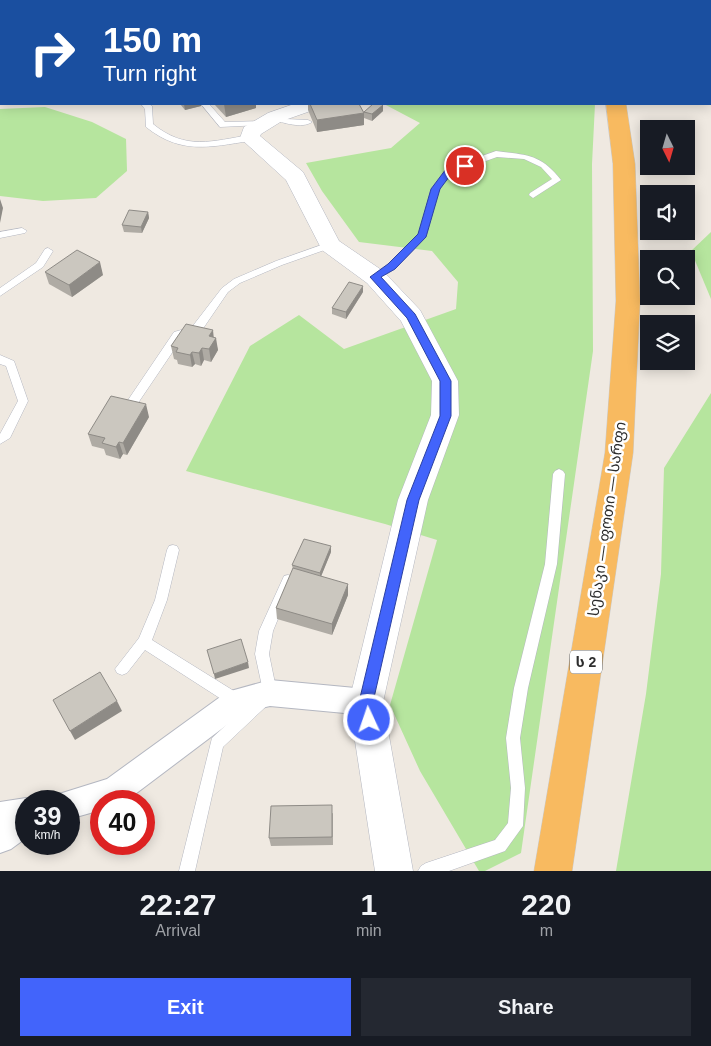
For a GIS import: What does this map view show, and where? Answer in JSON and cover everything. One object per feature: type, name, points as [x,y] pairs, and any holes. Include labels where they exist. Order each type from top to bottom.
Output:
[{"type":"highway","name":"სენაკი — ფოთი — სარფი","points":[[553,871],[619,453],[628,301],[624,164],[616,105]]},
{"type":"street","points":[[310,113],[262,126],[295,178],[330,245],[375,277],[411,316],[445,381],[445,416],[413,500],[366,702],[394,871]]},
{"type":"street","points":[[80,801],[114,792],[237,701],[270,693],[366,702]]},
{"type":"street","points":[[0,817],[15,815]]},
{"type":"street","points":[[0,838],[15,828]]},
{"type":"lane","points":[[146,105],[149,108],[149,125],[161,136],[182,145],[262,126]]},
{"type":"lane","points":[[206,105],[224,125],[262,126]]},
{"type":"lane","points":[[375,277],[392,266],[423,234],[436,189],[449,171],[496,154],[526,156],[544,166],[557,180],[533,195]]},
{"type":"lane","points":[[0,235],[22,231]]},
{"type":"lane","points":[[130,406],[178,336],[196,330],[224,290],[279,263],[330,245]]},
{"type":"lane","points":[[0,293],[40,265],[48,251]]},
{"type":"lane","points":[[0,358],[10,364],[23,401],[6,435],[0,440]]},
{"type":"lane","points":[[426,871],[500,846],[515,826],[518,788],[513,738],[521,688],[551,564],[559,474]]},
{"type":"lane","points":[[122,669],[144,642],[161,600],[173,550]]},
{"type":"lane","points":[[187,871],[217,743],[270,693],[262,654],[266,631],[288,580]]},
{"type":"lane","points":[[144,642],[237,701]]},
{"type":"green space","points":[[386,105],[595,105],[592,164],[593,351],[521,853],[485,871],[479,871],[420,771],[390,705],[437,540],[385,524],[186,471],[250,346],[299,315],[344,349],[456,309],[458,282],[432,251],[359,242],[322,191],[306,163],[391,148],[420,123]]},
{"type":"green space","points":[[45,107],[92,122],[126,139],[127,171],[96,198],[43,201],[0,196],[0,109]]},
{"type":"green space","points":[[711,232],[711,299],[695,261],[695,250],[692,250]]},
{"type":"green space","points":[[711,393],[711,871],[616,871],[646,694],[661,574],[664,468]]},
{"type":"building","points":[[310,105],[360,105],[364,113],[317,120]]},
{"type":"building","points":[[372,105],[383,105],[372,114],[364,112]]},
{"type":"building","points":[[129,210],[148,212],[141,227],[122,225]]},
{"type":"building","points":[[77,250],[100,262],[69,285],[45,272]]},
{"type":"building","points":[[349,282],[363,286],[346,312],[332,308]]},
{"type":"building","points":[[186,324],[213,330],[209,336],[216,338],[209,349],[202,348],[199,353],[192,352],[190,355],[176,352],[178,348],[171,346]]},
{"type":"building","points":[[111,396],[146,404],[123,443],[119,442],[116,447],[102,443],[105,438],[88,434]]},
{"type":"building","points":[[304,539],[331,546],[320,573],[292,565]]},
{"type":"building","points":[[293,568],[348,584],[332,624],[276,608]]},
{"type":"building","points":[[241,639],[248,662],[214,674],[207,650]]},
{"type":"building","points":[[100,672],[117,701],[70,731],[53,700]]},
{"type":"building","points":[[332,805],[332,837],[269,838],[271,806]]},
{"type":"route","points":[[369,720],[366,702],[413,500],[445,416],[445,381],[411,316],[375,277],[392,266],[423,234],[436,189],[449,171],[465,166]]}]
